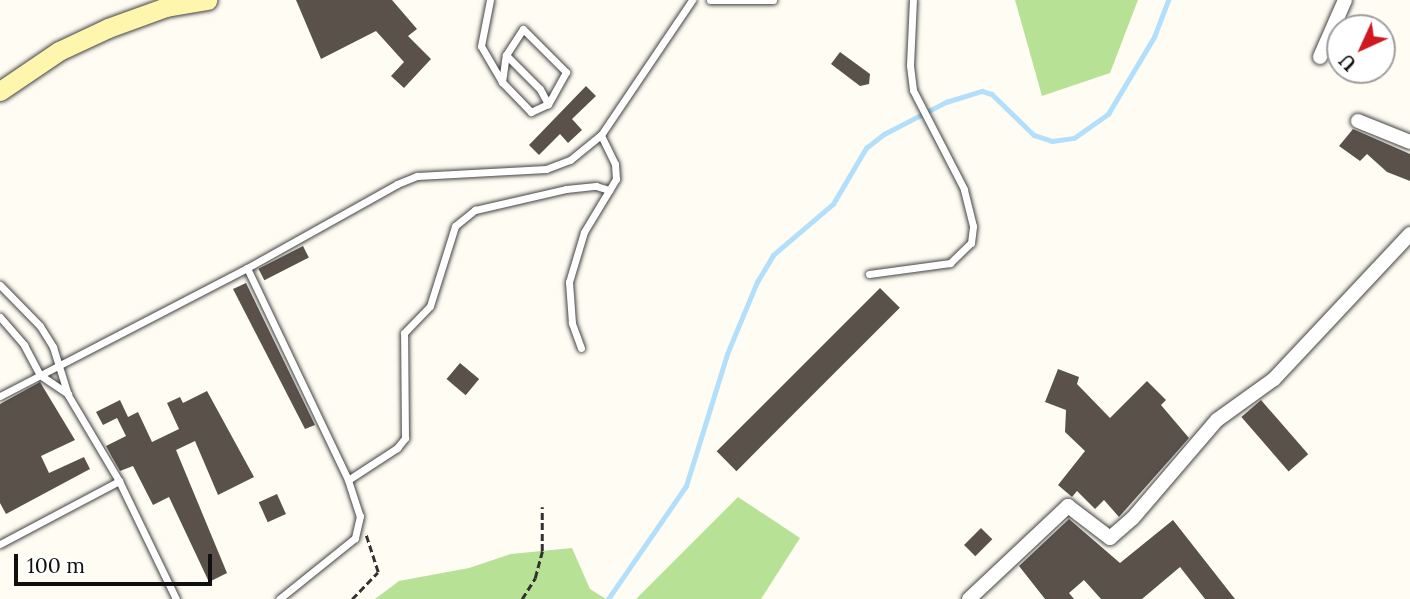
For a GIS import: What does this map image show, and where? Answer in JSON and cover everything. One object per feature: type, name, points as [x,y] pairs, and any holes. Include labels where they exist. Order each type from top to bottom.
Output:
[{"type":"main road","points":[[0,90],[58,51],[108,28],[166,8],[207,0]]},
{"type":"street","points":[[1320,57],[1345,0]]},
{"type":"street","points":[[1358,121],[1410,142]]},
{"type":"street","points":[[969,599],[1068,506],[1110,538],[1217,420],[1274,379],[1410,234]]},
{"type":"lane","points":[[490,0],[481,46],[502,82],[531,112],[548,104],[566,72],[523,29],[506,55],[502,82]]},
{"type":"lane","points":[[0,396],[417,176],[546,169],[580,154],[601,135],[692,0]]},
{"type":"lane","points":[[710,0],[774,0]]},
{"type":"lane","points":[[869,274],[950,262],[971,243],[974,226],[964,189],[913,90],[910,65],[913,0]]},
{"type":"lane","points":[[506,55],[540,89],[548,104]]},
{"type":"lane","points":[[581,348],[572,323],[569,282],[584,232],[617,172],[601,135]]},
{"type":"lane","points":[[348,480],[397,448],[405,438],[404,333],[430,306],[455,226],[475,211],[566,189],[596,186],[609,190]]},
{"type":"lane","points":[[247,268],[348,480],[360,516],[355,537],[279,599]]},
{"type":"lane","points":[[0,285],[40,326],[61,366],[68,395],[120,481],[175,598]]},
{"type":"lane","points":[[0,317],[40,375],[68,395]]},
{"type":"lane","points":[[0,544],[120,481]]},
{"type":"path","points":[[522,599],[535,578],[542,551],[542,507]]},
{"type":"path","points":[[352,599],[378,572],[360,516]]},
{"type":"green space","points":[[1015,0],[1138,0],[1110,73],[1042,96]]},
{"type":"green space","points":[[738,497],[800,538],[761,599],[636,599]]},
{"type":"green space","points":[[572,548],[590,589],[606,599],[375,599],[399,581],[469,568],[511,554]]},
{"type":"building","points":[[296,0],[392,0],[417,29],[408,36],[431,59],[404,88],[391,76],[404,62],[376,31],[321,59]]},
{"type":"building","points":[[840,52],[870,74],[869,84],[860,86],[831,64]]},
{"type":"building","points":[[586,86],[596,96],[572,119],[582,130],[568,143],[560,134],[539,155],[529,145]]},
{"type":"building","points":[[1353,129],[1410,154],[1410,181],[1387,172],[1367,154],[1360,161],[1339,146]]},
{"type":"building","points":[[303,246],[309,258],[264,280],[258,269]]},
{"type":"building","points":[[246,283],[315,425],[305,429],[233,289]]},
{"type":"building","points":[[880,288],[900,308],[736,471],[717,451]]},
{"type":"building","points":[[460,363],[479,379],[466,395],[447,379]]},
{"type":"building","points":[[1058,369],[1079,377],[1077,384],[1110,418],[1147,381],[1166,400],[1161,405],[1189,438],[1119,517],[1104,500],[1095,509],[1077,491],[1072,497],[1058,485],[1085,451],[1065,432],[1066,410],[1045,402]]},
{"type":"building","points":[[40,382],[75,440],[41,456],[49,473],[84,457],[90,469],[6,514],[0,503],[0,404]]},
{"type":"building","points":[[207,391],[254,477],[218,495],[195,441],[176,450],[227,573],[209,582],[169,497],[153,505],[133,466],[120,471],[112,457],[106,446],[126,436],[117,418],[103,425],[96,412],[120,400],[128,417],[138,412],[152,442],[179,429],[167,403],[180,397],[183,403]]},
{"type":"building","points":[[1261,400],[1308,454],[1289,471],[1241,417]]},
{"type":"building","points":[[277,494],[286,514],[268,522],[259,502]]},
{"type":"building","points":[[1069,519],[1120,563],[1173,520],[1235,599],[1205,599],[1180,567],[1142,599],[1101,599],[1084,580],[1069,593],[1074,599],[1045,599],[1019,566]]},
{"type":"building","points":[[981,528],[992,539],[975,556],[964,545]]},
{"type":"waterway","points":[[608,599],[686,486],[727,354],[757,282],[773,255],[833,204],[866,148],[884,134],[946,102],[982,91],[992,94],[1034,135],[1052,141],[1074,138],[1108,114],[1154,37],[1168,0]]}]
